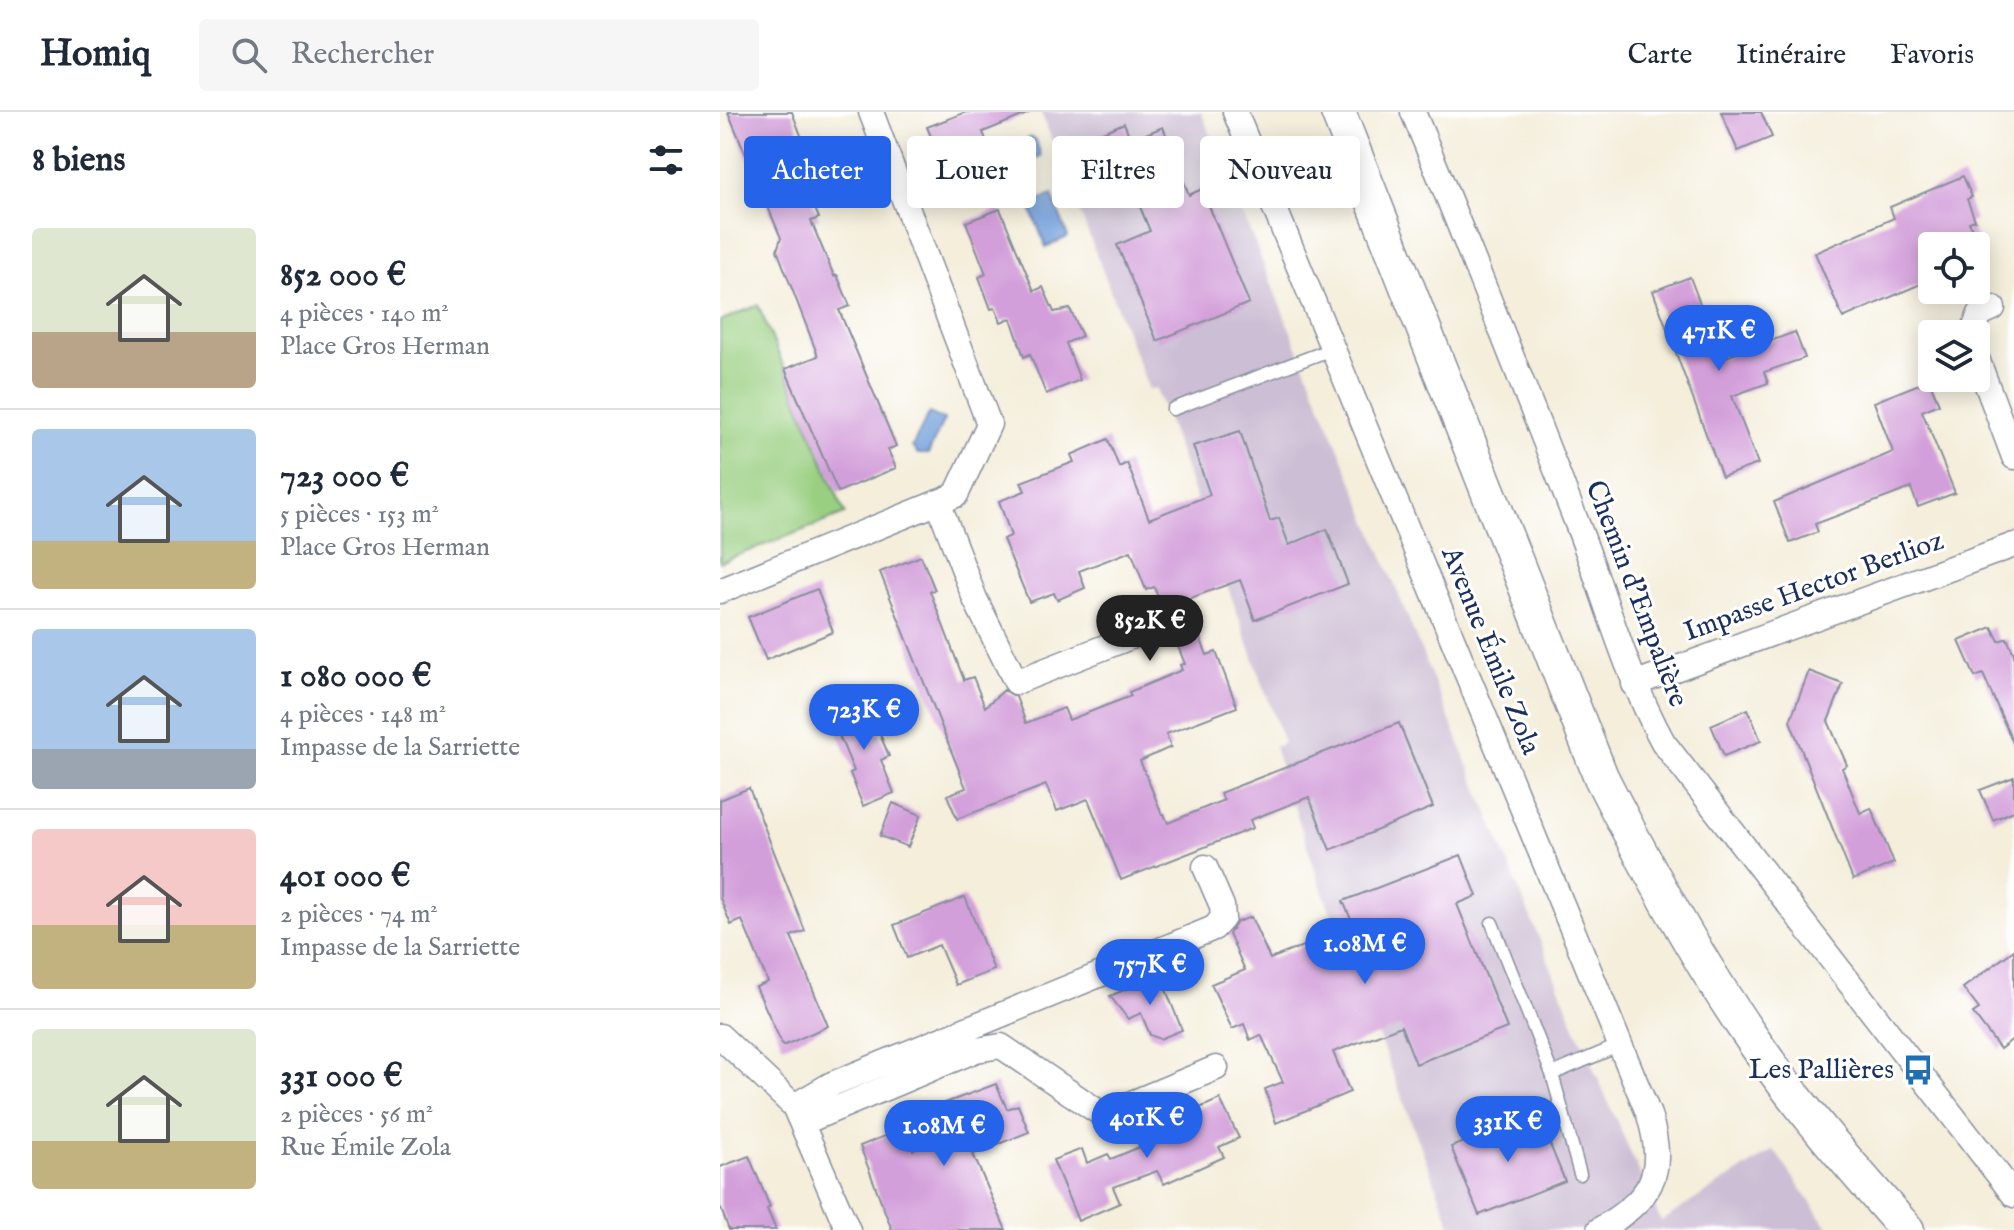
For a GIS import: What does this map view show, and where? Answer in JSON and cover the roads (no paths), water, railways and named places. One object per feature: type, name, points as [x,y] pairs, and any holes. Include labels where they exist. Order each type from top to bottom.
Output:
[{"type":"main road","points":[[1338,112],[1601,777],[1640,853],[1757,1045],[1838,1152],[1907,1230]]},
{"type":"main road","points":[[1838,1152],[1886,1230]]},
{"type":"street","points":[[720,591],[956,495],[989,424],[871,112]]},
{"type":"street","name":"Avenue Émile Zola","points":[[1235,112],[1649,1115],[1657,1158],[1650,1186],[1614,1224]]},
{"type":"street","name":"Chemin d'Empalière","points":[[1413,112],[1505,336],[1583,539],[1634,684],[1663,742],[2014,1195]]},
{"type":"street","points":[[1978,320],[1980,314],[1993,308]]},
{"type":"street","points":[[1990,392],[2014,457]]},
{"type":"street","points":[[938,502],[975,599],[1016,682],[1133,636]]},
{"type":"street","name":"Impasse Hector Berlioz","points":[[1634,684],[2014,545]]},
{"type":"street","points":[[798,1114],[832,1084],[1214,928],[1223,918],[1222,906],[1205,867]]},
{"type":"street","points":[[720,1036],[798,1114],[848,1230]]},
{"type":"street","points":[[798,1114],[976,1050],[1001,1046],[1103,1115],[1216,1068]]},
{"type":"lane","points":[[1173,409],[1332,349]]},
{"type":"lane","points":[[1492,923],[1552,1074],[1580,1174]]},
{"type":"lane","points":[[1552,1074],[1620,1045]]},
{"type":"water","points":[[1036,140],[1041,156],[1036,158]]},
{"type":"water","points":[[1052,195],[1052,208],[1057,208],[1068,237],[1046,247],[1031,208],[1036,208],[1036,201]]},
{"type":"water","points":[[929,413],[944,420],[928,454],[918,454],[912,447]]},
{"type":"place","name":"Les Pallières","points":[[1918,1070]]}]
